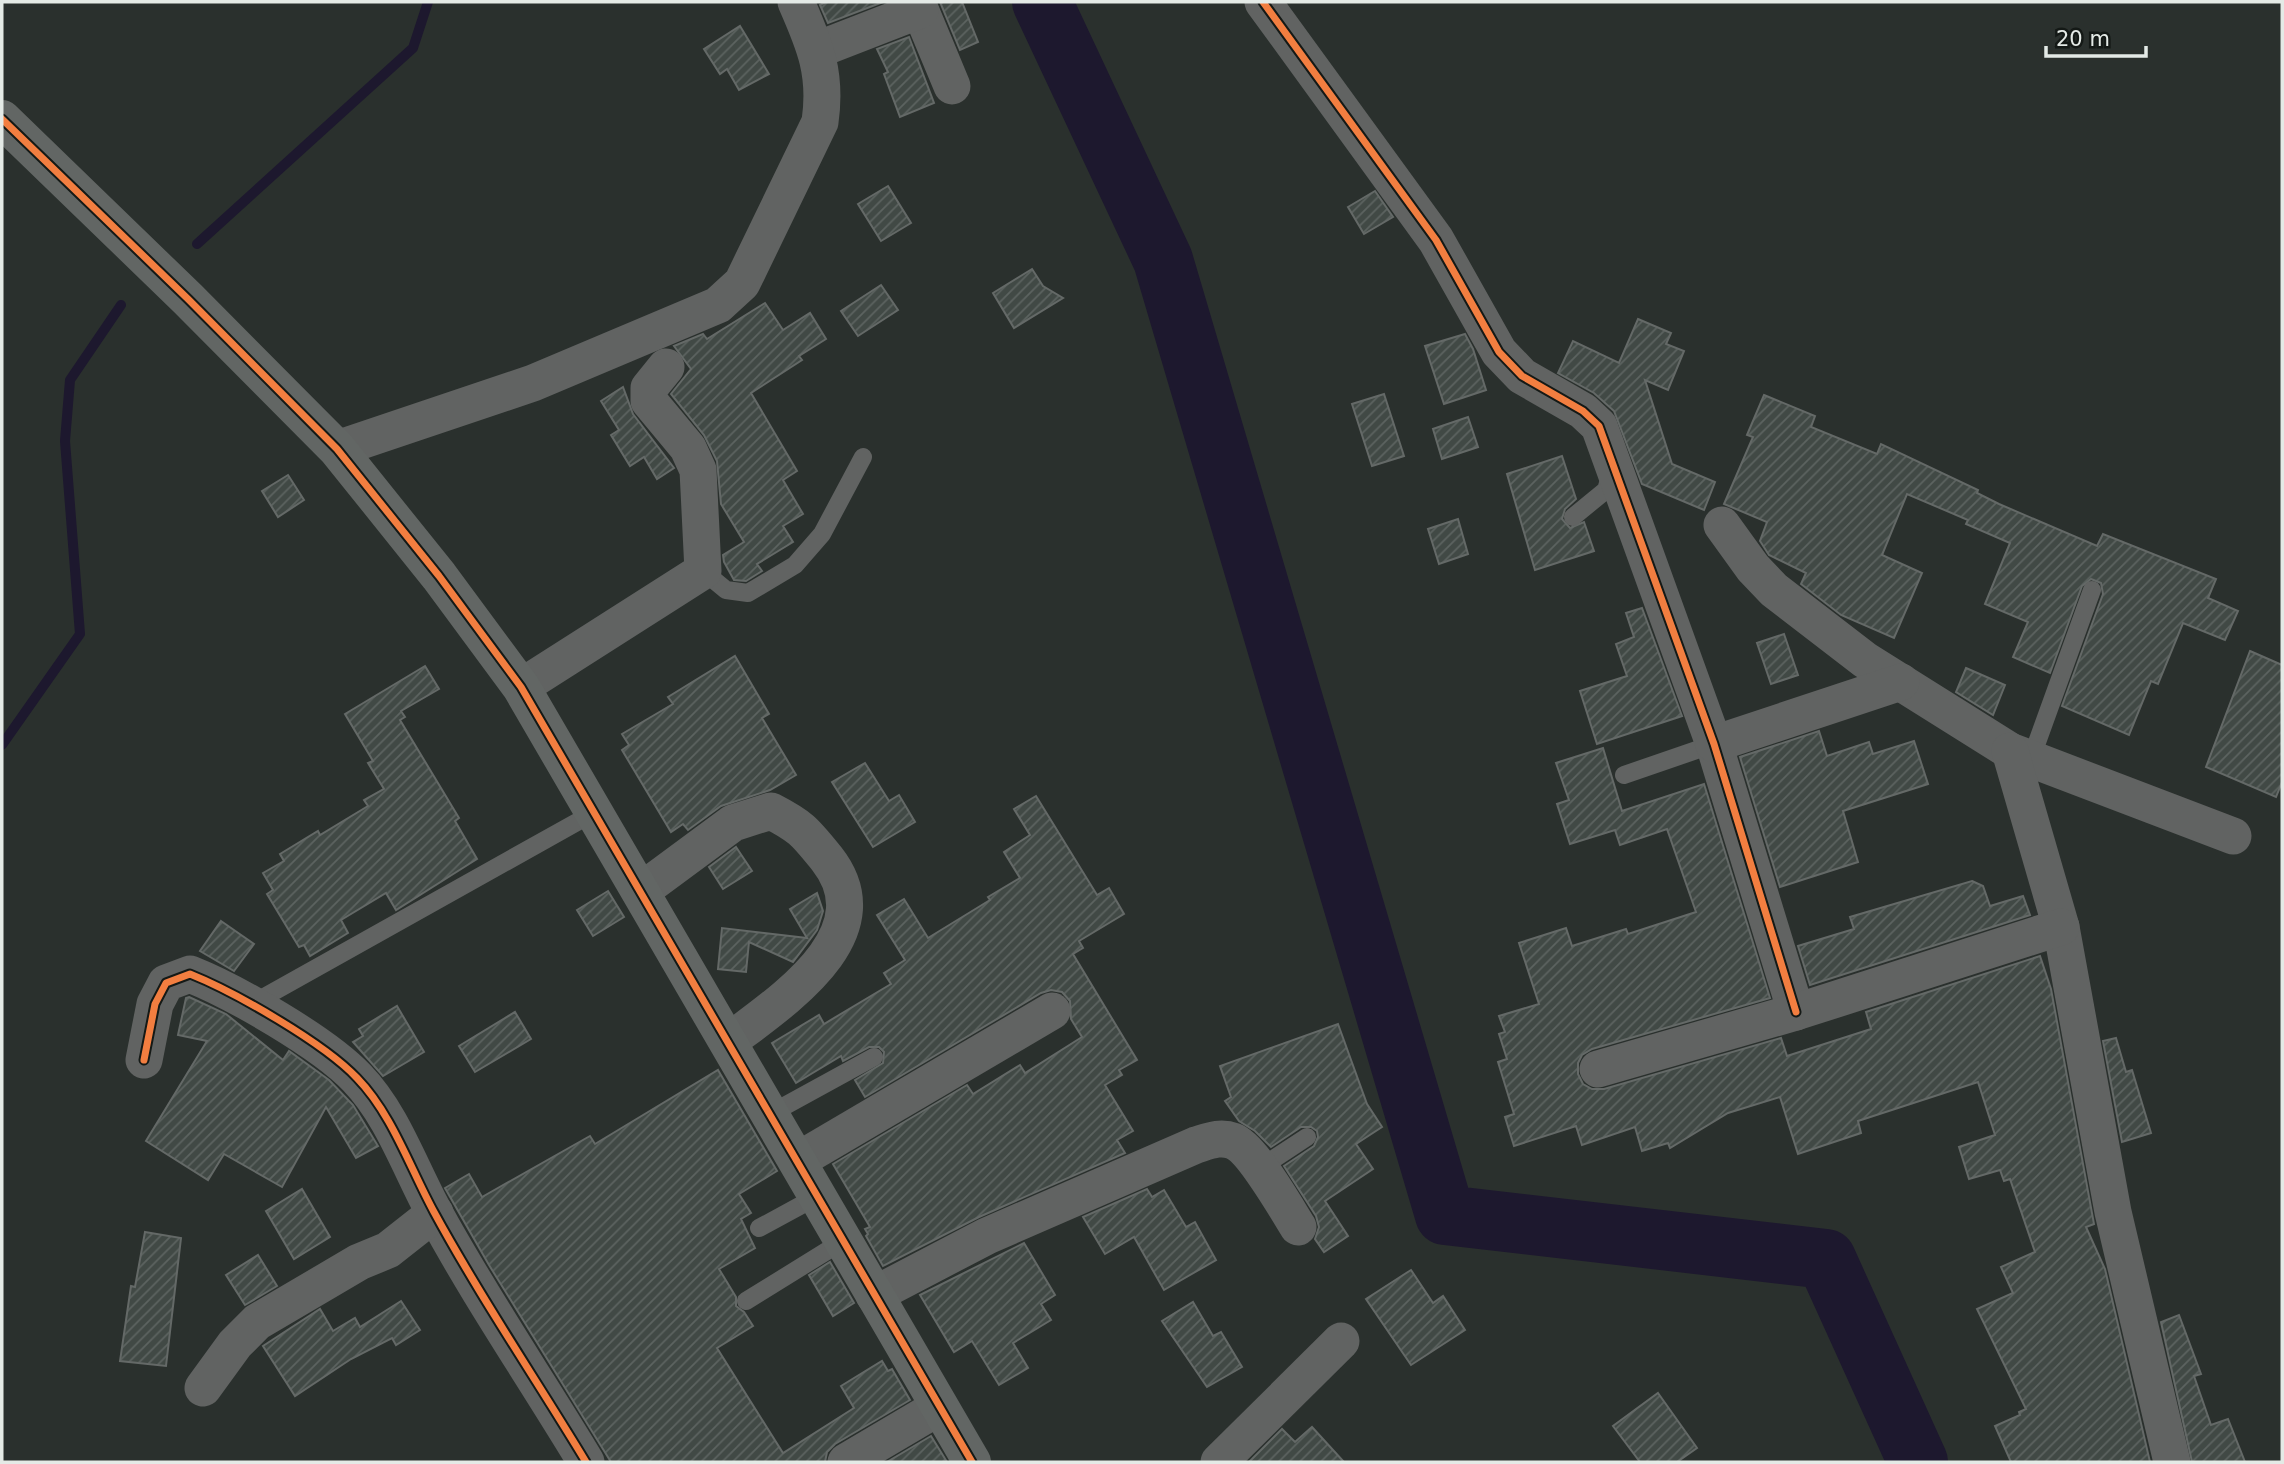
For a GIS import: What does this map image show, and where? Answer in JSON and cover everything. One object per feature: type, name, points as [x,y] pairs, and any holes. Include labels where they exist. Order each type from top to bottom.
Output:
[{"type":"street","points":[[337,449],[533,383],[718,305],[742,283],[820,122],[824,93],[817,50],[796,2]]},
{"type":"street","points":[[1263,2],[1437,240],[1499,352],[1522,376],[1583,411],[1599,426],[1714,744],[1796,1012]]},
{"type":"street","points":[[817,50],[919,6],[952,86]]},
{"type":"street","points":[[2,119],[188,299],[337,449],[439,576],[521,687],[972,1462]]},
{"type":"street","points":[[521,687],[703,571],[698,470],[688,448],[649,401],[649,388],[666,367]]},
{"type":"street","points":[[1722,525],[1752,568],[1774,590],[1865,660],[2020,755],[2233,836]]},
{"type":"street","points":[[1714,744],[1901,682]]},
{"type":"street","points":[[2020,755],[2061,927],[2113,1212],[2172,1462]]},
{"type":"street","points":[[641,891],[733,823],[771,811],[801,826],[842,878],[846,916],[825,959],[776,1006],[728,1042]]},
{"type":"street","points":[[1598,1069],[1796,1012],[2061,927]]},
{"type":"street","points":[[144,1060],[155,1004],[166,983],[190,974],[250,1005],[326,1052],[357,1078],[383,1114],[435,1213],[586,1462]]},
{"type":"street","points":[[797,1161],[1052,1011]]},
{"type":"street","points":[[874,1296],[987,1236],[1196,1145],[1219,1138],[1236,1141],[1260,1168],[1298,1227]]},
{"type":"street","points":[[203,1388],[235,1344],[257,1322],[359,1262],[388,1250],[435,1213]]},
{"type":"street","points":[[1219,1462],[1341,1341]]},
{"type":"street","points":[[846,1462],[939,1406]]},
{"type":"lane","points":[[703,571],[726,590],[748,593],[795,565],[822,534],[863,457]]},
{"type":"lane","points":[[1573,517],[1606,490],[1611,478],[1611,462]]},
{"type":"lane","points":[[2020,755],[2092,590]]},
{"type":"lane","points":[[1624,775],[1714,744]]},
{"type":"lane","points":[[250,1005],[595,812]]},
{"type":"lane","points":[[770,1114],[874,1056]]},
{"type":"lane","points":[[1260,1168],[1307,1137]]},
{"type":"lane","points":[[759,1228],[818,1196]]},
{"type":"lane","points":[[746,1301],[843,1241]]},
{"type":"building","points":[[826,2],[883,2],[828,23],[820,5]]},
{"type":"building","points":[[940,2],[962,2],[978,42],[960,50]]},
{"type":"building","points":[[740,26],[769,74],[739,90],[727,69],[720,74],[704,49]]},
{"type":"building","points":[[909,37],[934,103],[900,117],[884,74],[888,72],[877,49]]},
{"type":"building","points":[[888,186],[911,223],[881,241],[858,204]]},
{"type":"building","points":[[1375,191],[1393,217],[1364,234],[1348,207]]},
{"type":"building","points":[[1032,269],[1043,286],[1063,298],[1014,328],[993,293]]},
{"type":"building","points":[[881,285],[898,310],[858,336],[841,311]]},
{"type":"building","points":[[765,303],[783,330],[810,313],[826,339],[799,356],[802,360],[751,393],[797,471],[783,480],[803,514],[783,526],[793,542],[757,564],[762,571],[746,581],[734,580],[723,555],[744,542],[721,504],[717,461],[704,435],[671,394],[691,369],[674,346],[703,334],[707,339]]},
{"type":"building","points":[[1638,319],[1671,333],[1666,344],[1684,351],[1668,390],[1645,380],[1672,464],[1715,482],[1704,510],[1642,484],[1614,411],[1594,393],[1558,373],[1573,341],[1619,363]]},
{"type":"building","points":[[1465,334],[1473,349],[1486,390],[1444,404],[1425,346]]},
{"type":"building","points":[[623,387],[633,414],[674,468],[657,479],[644,457],[630,466],[611,435],[619,430],[601,401]]},
{"type":"building","points":[[1384,394],[1404,456],[1372,466],[1352,404]]},
{"type":"building","points":[[1764,395],[1815,416],[1811,427],[1877,454],[1881,444],[1978,490],[1977,493],[1999,504],[2097,546],[2103,534],[2216,579],[2208,598],[2238,611],[2225,640],[2183,623],[2158,684],[2151,681],[2129,735],[2062,706],[2103,594],[2101,583],[2091,579],[2082,586],[2050,673],[2013,657],[2028,622],[1985,604],[2010,543],[1966,524],[1968,520],[1907,494],[1882,555],[1922,573],[1894,638],[1841,615],[1801,584],[1806,573],[1769,555],[1760,541],[1767,522],[1724,504],[1753,437],[1747,435]]},
{"type":"building","points":[[1468,417],[1478,447],[1442,459],[1433,429]]},
{"type":"building","points":[[1562,456],[1576,499],[1565,509],[1562,519],[1570,528],[1584,522],[1594,551],[1535,570],[1507,474]]},
{"type":"building","points":[[288,475],[304,500],[278,517],[262,491]]},
{"type":"building","points":[[1458,519],[1468,554],[1439,564],[1428,529]]},
{"type":"building","points":[[1642,608],[1682,716],[1597,744],[1580,691],[1627,676],[1616,644],[1634,637],[1626,613]]},
{"type":"building","points":[[1784,634],[1798,675],[1771,684],[1757,643]]},
{"type":"building","points":[[2250,651],[2282,665],[2282,782],[2276,797],[2206,767]]},
{"type":"building","points":[[735,656],[769,714],[762,718],[796,775],[770,790],[721,806],[688,830],[683,824],[671,832],[622,750],[629,745],[622,734],[673,704],[668,697]]},
{"type":"building","points":[[425,666],[439,689],[401,711],[405,717],[400,720],[459,818],[455,821],[477,859],[396,910],[386,893],[341,920],[348,933],[310,956],[304,945],[299,947],[267,894],[273,890],[263,873],[284,861],[280,854],[318,831],[320,835],[368,806],[364,800],[384,789],[368,763],[373,761],[345,714]]},
{"type":"building","points":[[1966,668],[2005,685],[1993,715],[1956,692]]},
{"type":"building","points":[[1819,731],[1827,756],[1869,742],[1873,754],[1914,741],[1928,784],[1843,811],[1858,862],[1780,887],[1740,757]]},
{"type":"building","points":[[1603,748],[1622,811],[1704,784],[1770,998],[1592,1049],[1582,1055],[1578,1063],[1578,1074],[1583,1084],[1592,1089],[1604,1089],[1781,1038],[1787,1056],[1871,1029],[1866,1012],[2040,956],[2051,989],[2094,1224],[2086,1227],[2105,1269],[2150,1462],[2011,1462],[1995,1426],[2020,1415],[2019,1412],[2026,1409],[1977,1309],[2013,1293],[2001,1267],[2035,1252],[2010,1179],[2004,1181],[2000,1170],[1969,1179],[1959,1147],[1995,1135],[1978,1082],[1858,1121],[1861,1133],[1798,1154],[1780,1097],[1728,1113],[1670,1148],[1668,1143],[1642,1151],[1635,1127],[1582,1145],[1576,1126],[1514,1146],[1505,1117],[1514,1114],[1498,1062],[1507,1059],[1499,1034],[1505,1032],[1499,1016],[1539,1004],[1519,943],[1566,928],[1572,946],[1626,929],[1628,934],[1696,912],[1667,829],[1620,845],[1615,830],[1570,844],[1557,804],[1569,800],[1556,763]]},
{"type":"building","points":[[865,763],[889,801],[899,795],[915,822],[873,847],[832,782]]},
{"type":"building","points":[[1036,796],[1097,895],[1109,888],[1124,914],[1079,941],[1083,948],[1073,954],[1137,1060],[1119,1070],[1122,1075],[1105,1085],[1133,1131],[1117,1140],[1125,1153],[979,1217],[883,1266],[866,1236],[868,1234],[865,1229],[870,1227],[833,1164],[967,1085],[973,1094],[1020,1065],[1025,1073],[1082,1037],[1071,1019],[1070,1001],[1062,992],[1051,990],[1041,993],[865,1097],[855,1080],[883,1063],[884,1052],[879,1047],[869,1047],[843,1061],[841,1056],[796,1083],[772,1043],[819,1015],[824,1024],[891,984],[884,973],[905,960],[877,915],[904,899],[928,938],[1020,878],[1004,852],[1030,835],[1014,809]]},
{"type":"building","points":[[736,847],[752,871],[723,889],[709,867]]},
{"type":"building","points":[[1972,881],[1983,886],[1990,906],[2023,896],[2030,915],[1810,985],[1798,946],[1854,929],[1850,917]]},
{"type":"building","points":[[608,891],[624,917],[593,936],[577,910]]},
{"type":"building","points":[[817,893],[823,911],[817,930],[793,962],[749,942],[746,972],[718,969],[722,928],[807,938],[790,909]]},
{"type":"building","points":[[221,921],[254,944],[234,971],[200,951]]},
{"type":"building","points":[[186,998],[226,1014],[283,1060],[289,1051],[329,1080],[353,1105],[378,1146],[356,1158],[326,1107],[282,1187],[224,1154],[208,1180],[146,1141],[207,1041],[178,1035]]},
{"type":"building","points":[[397,1006],[424,1052],[383,1076],[353,1042],[363,1036],[359,1029]]},
{"type":"building","points":[[515,1012],[531,1039],[475,1072],[459,1046]]},
{"type":"building","points":[[1338,1024],[1367,1104],[1382,1127],[1356,1144],[1373,1169],[1325,1201],[1348,1236],[1324,1252],[1315,1239],[1319,1227],[1316,1216],[1284,1166],[1314,1146],[1318,1137],[1317,1131],[1311,1127],[1301,1127],[1271,1147],[1255,1131],[1239,1121],[1225,1101],[1231,1097],[1220,1066]]},
{"type":"building","points":[[2116,1038],[2126,1072],[2132,1070],[2151,1133],[2122,1142],[2103,1041]]},
{"type":"building","points":[[718,1070],[777,1171],[739,1194],[751,1213],[741,1219],[755,1248],[719,1269],[736,1297],[736,1306],[744,1312],[753,1326],[717,1348],[783,1453],[854,1408],[841,1386],[882,1361],[888,1371],[892,1369],[910,1400],[835,1444],[827,1452],[825,1462],[611,1462],[489,1265],[445,1188],[469,1174],[482,1197],[590,1136],[595,1144]]},
{"type":"building","points":[[302,1189],[330,1237],[294,1259],[266,1211]]},
{"type":"building","points":[[1147,1189],[1152,1197],[1164,1190],[1186,1227],[1195,1222],[1216,1260],[1164,1290],[1134,1237],[1105,1254],[1083,1217]]},
{"type":"building","points":[[145,1232],[181,1238],[166,1366],[120,1361],[131,1286],[135,1287]]},
{"type":"building","points":[[1024,1243],[1055,1295],[1041,1304],[1051,1320],[1013,1343],[1028,1368],[999,1385],[972,1341],[954,1352],[920,1295]]},
{"type":"building","points":[[258,1255],[277,1286],[245,1305],[226,1275]]},
{"type":"building","points":[[830,1262],[854,1303],[833,1316],[809,1275]]},
{"type":"building","points":[[1411,1270],[1433,1303],[1443,1296],[1465,1330],[1411,1365],[1366,1299]]},
{"type":"building","points":[[401,1301],[420,1330],[396,1345],[392,1338],[351,1359],[295,1396],[263,1346],[320,1309],[333,1331],[355,1318],[360,1327]]},
{"type":"building","points":[[1193,1302],[1213,1336],[1221,1332],[1242,1367],[1207,1387],[1162,1321]]},
{"type":"building","points":[[2179,1315],[2201,1374],[2194,1376],[2211,1425],[2228,1419],[2245,1462],[2192,1462],[2161,1322]]},
{"type":"building","points":[[1658,1393],[1697,1448],[1677,1462],[1640,1462],[1613,1426]]},
{"type":"building","points":[[1312,1427],[1344,1462],[1249,1462],[1282,1429],[1295,1442]]},
{"type":"building","points":[[931,1436],[947,1462],[887,1462]]},
{"type":"waterway","points":[[197,244],[413,48],[428,2]]},
{"type":"waterway","points":[[1042,2],[1163,260],[1445,1215],[1826,1259],[1918,1462]]},
{"type":"waterway","points":[[2,745],[80,634],[65,441],[70,380],[121,305]]},
{"type":"cycle path","points":[[1263,2],[1436,240],[1499,352],[1522,376],[1583,411],[1599,426],[1714,744],[1796,1012]]},
{"type":"cycle path","points":[[2,119],[188,299],[337,449],[439,576],[521,687],[972,1462]]},
{"type":"cycle path","points":[[144,1060],[155,1004],[166,983],[190,974],[230,993],[302,1034],[342,1064],[357,1078],[380,1108],[452,1244],[586,1462]]}]
